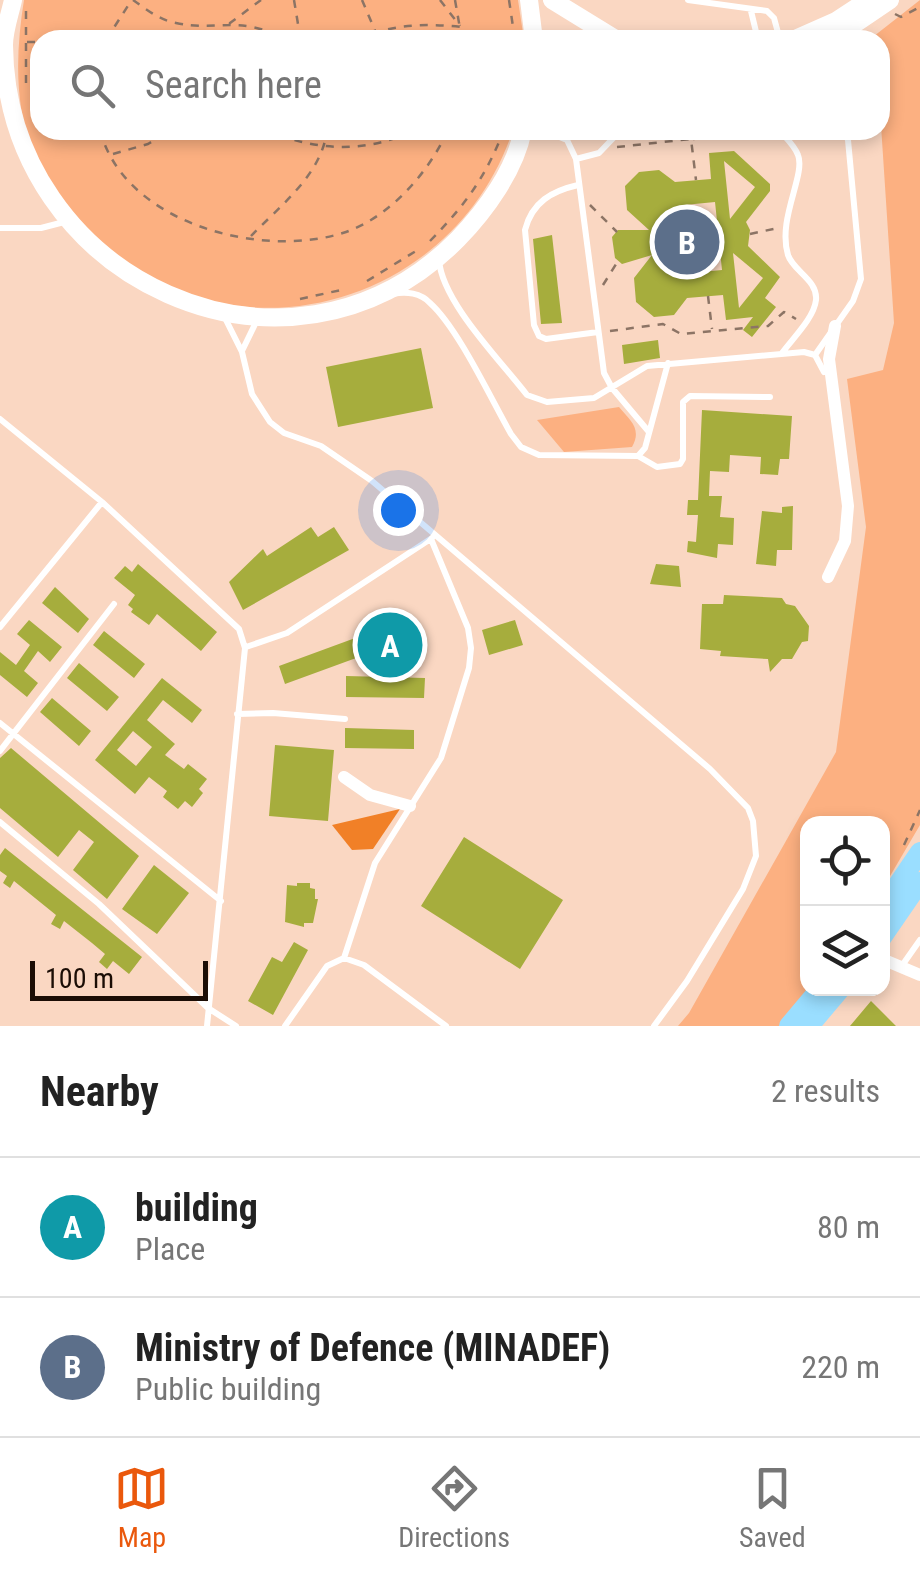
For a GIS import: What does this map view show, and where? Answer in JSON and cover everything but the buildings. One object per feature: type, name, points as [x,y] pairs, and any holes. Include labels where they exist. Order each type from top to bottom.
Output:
[{"type":"main road","points":[[529,0],[533,30]]},
{"type":"main road","points":[[552,0],[602,30]]},
{"type":"main road","points":[[815,30],[868,0]]},
{"type":"main road","points":[[845,30],[890,0]]},
{"type":"main road","points":[[20,1],[4,42],[20,135],[38,176],[68,221],[107,260],[162,294],[223,314],[262,318],[313,314],[362,293],[401,284],[438,259],[472,224],[502,182],[522,140]]},
{"type":"main road","points":[[883,906],[920,852]]},
{"type":"main road","points":[[890,925],[920,882]]},
{"type":"main road","points":[[790,1026],[814,996]]},
{"type":"main road","points":[[808,1026],[834,996]]},
{"type":"street","points":[[828,578],[844,541],[848,506],[829,358],[835,326]]},
{"type":"street","points":[[344,777],[370,795],[410,806]]},
{"type":"street","points":[[890,962],[920,975]]},
{"type":"lane","points":[[688,0],[768,11],[777,30]]},
{"type":"lane","points":[[751,11],[756,30]]},
{"type":"lane","points":[[567,140],[576,159],[604,373],[650,432]]},
{"type":"lane","points":[[576,159],[606,148],[611,140]]},
{"type":"lane","points":[[782,352],[817,297],[813,286],[788,257],[785,227],[800,166],[798,153],[787,140]]},
{"type":"lane","points":[[815,354],[853,301],[861,279],[848,140]]},
{"type":"lane","points":[[578,185],[545,195],[527,222],[534,325],[539,336],[546,338],[598,332]]},
{"type":"lane","points":[[0,228],[41,228],[68,221]]},
{"type":"lane","points":[[438,259],[453,298],[527,395],[537,402],[594,398],[636,370],[668,363],[782,352],[815,354]]},
{"type":"lane","points":[[362,293],[405,292],[428,300],[446,322],[510,434],[522,447],[539,455],[638,456],[657,467],[680,464],[683,402],[690,396],[770,397]]},
{"type":"lane","points":[[223,314],[242,352],[252,394],[270,422],[284,433],[321,446],[372,480],[434,537],[710,769],[748,808],[756,856],[748,878],[687,981],[654,1026]]},
{"type":"lane","points":[[242,352],[257,318],[262,318]]},
{"type":"lane","points":[[815,354],[824,372]]},
{"type":"lane","points":[[638,456],[645,448],[668,363]]},
{"type":"lane","points":[[0,420],[102,502],[240,628],[245,648],[207,1026]]},
{"type":"lane","points":[[0,627],[102,502]]},
{"type":"lane","points":[[245,648],[287,633],[434,537]]},
{"type":"lane","points":[[344,958],[375,863],[441,758],[453,726],[471,648],[468,628],[434,537]]},
{"type":"lane","points":[[0,750],[114,604]]},
{"type":"lane","points":[[237,714],[345,719]]},
{"type":"lane","points":[[0,723],[221,901]]},
{"type":"lane","points":[[0,822],[99,904],[208,1008],[236,1026]]},
{"type":"lane","points":[[901,967],[920,940]]},
{"type":"lane","points":[[286,1026],[327,966],[344,958],[364,965],[446,1026]]},
{"type":"path","points":[[112,30],[132,0],[174,23],[230,24],[269,30]]},
{"type":"path","points":[[229,30],[230,24],[261,0]]},
{"type":"path","points":[[294,0],[297,30]]},
{"type":"path","points":[[362,0],[373,30]]},
{"type":"path","points":[[440,0],[461,27]]},
{"type":"path","points":[[455,0],[461,30]]},
{"type":"path","points":[[509,0],[514,30]]},
{"type":"path","points":[[12,92],[24,42],[20,1]]},
{"type":"path","points":[[388,30],[431,24],[461,27]]},
{"type":"path","points":[[24,42],[30,42]]},
{"type":"path","points":[[104,140],[118,170],[128,181],[171,213],[220,234],[282,240],[346,232],[368,220],[407,191],[441,140]]},
{"type":"path","points":[[110,155],[154,140]]},
{"type":"path","points":[[297,140],[324,148],[389,140]]},
{"type":"path","points":[[250,237],[312,170],[325,140]]},
{"type":"path","points":[[362,293],[430,241],[466,204],[489,168],[500,140]]},
{"type":"path","points":[[606,148],[692,140],[696,180]]},
{"type":"path","points":[[581,202],[595,207],[617,232]]},
{"type":"path","points":[[750,234],[785,227]]},
{"type":"path","points":[[594,298],[618,261]]},
{"type":"path","points":[[297,300],[344,289]]},
{"type":"path","points":[[708,296],[713,332]]},
{"type":"path","points":[[598,332],[663,324],[681,334],[713,332],[768,326],[784,312],[803,324]]},
{"type":"shaded area","points":[[24,0],[518,0],[522,30],[30,30],[30,140],[508,140],[483,192],[440,242],[388,278],[329,300],[266,308],[203,299],[143,274],[89,231],[42,172],[32,150],[19,95]]},
{"type":"shaded area","points":[[920,0],[920,825],[890,876],[890,816],[800,816],[800,996],[803,996],[779,1026],[678,1026],[689,1013],[836,752],[866,527],[847,379],[883,370],[894,323],[882,140],[890,140],[890,30],[882,30]]},
{"type":"shaded area","points":[[619,407],[635,430],[632,447],[564,452],[537,420]]},
{"type":"shaded area","points":[[400,809],[373,849],[352,850],[332,825]]},
{"type":"place","name":"Ministry of Defence (MINADEF)","points":[[687,242]]},
{"type":"place","name":"building","points":[[390,645]]}]
